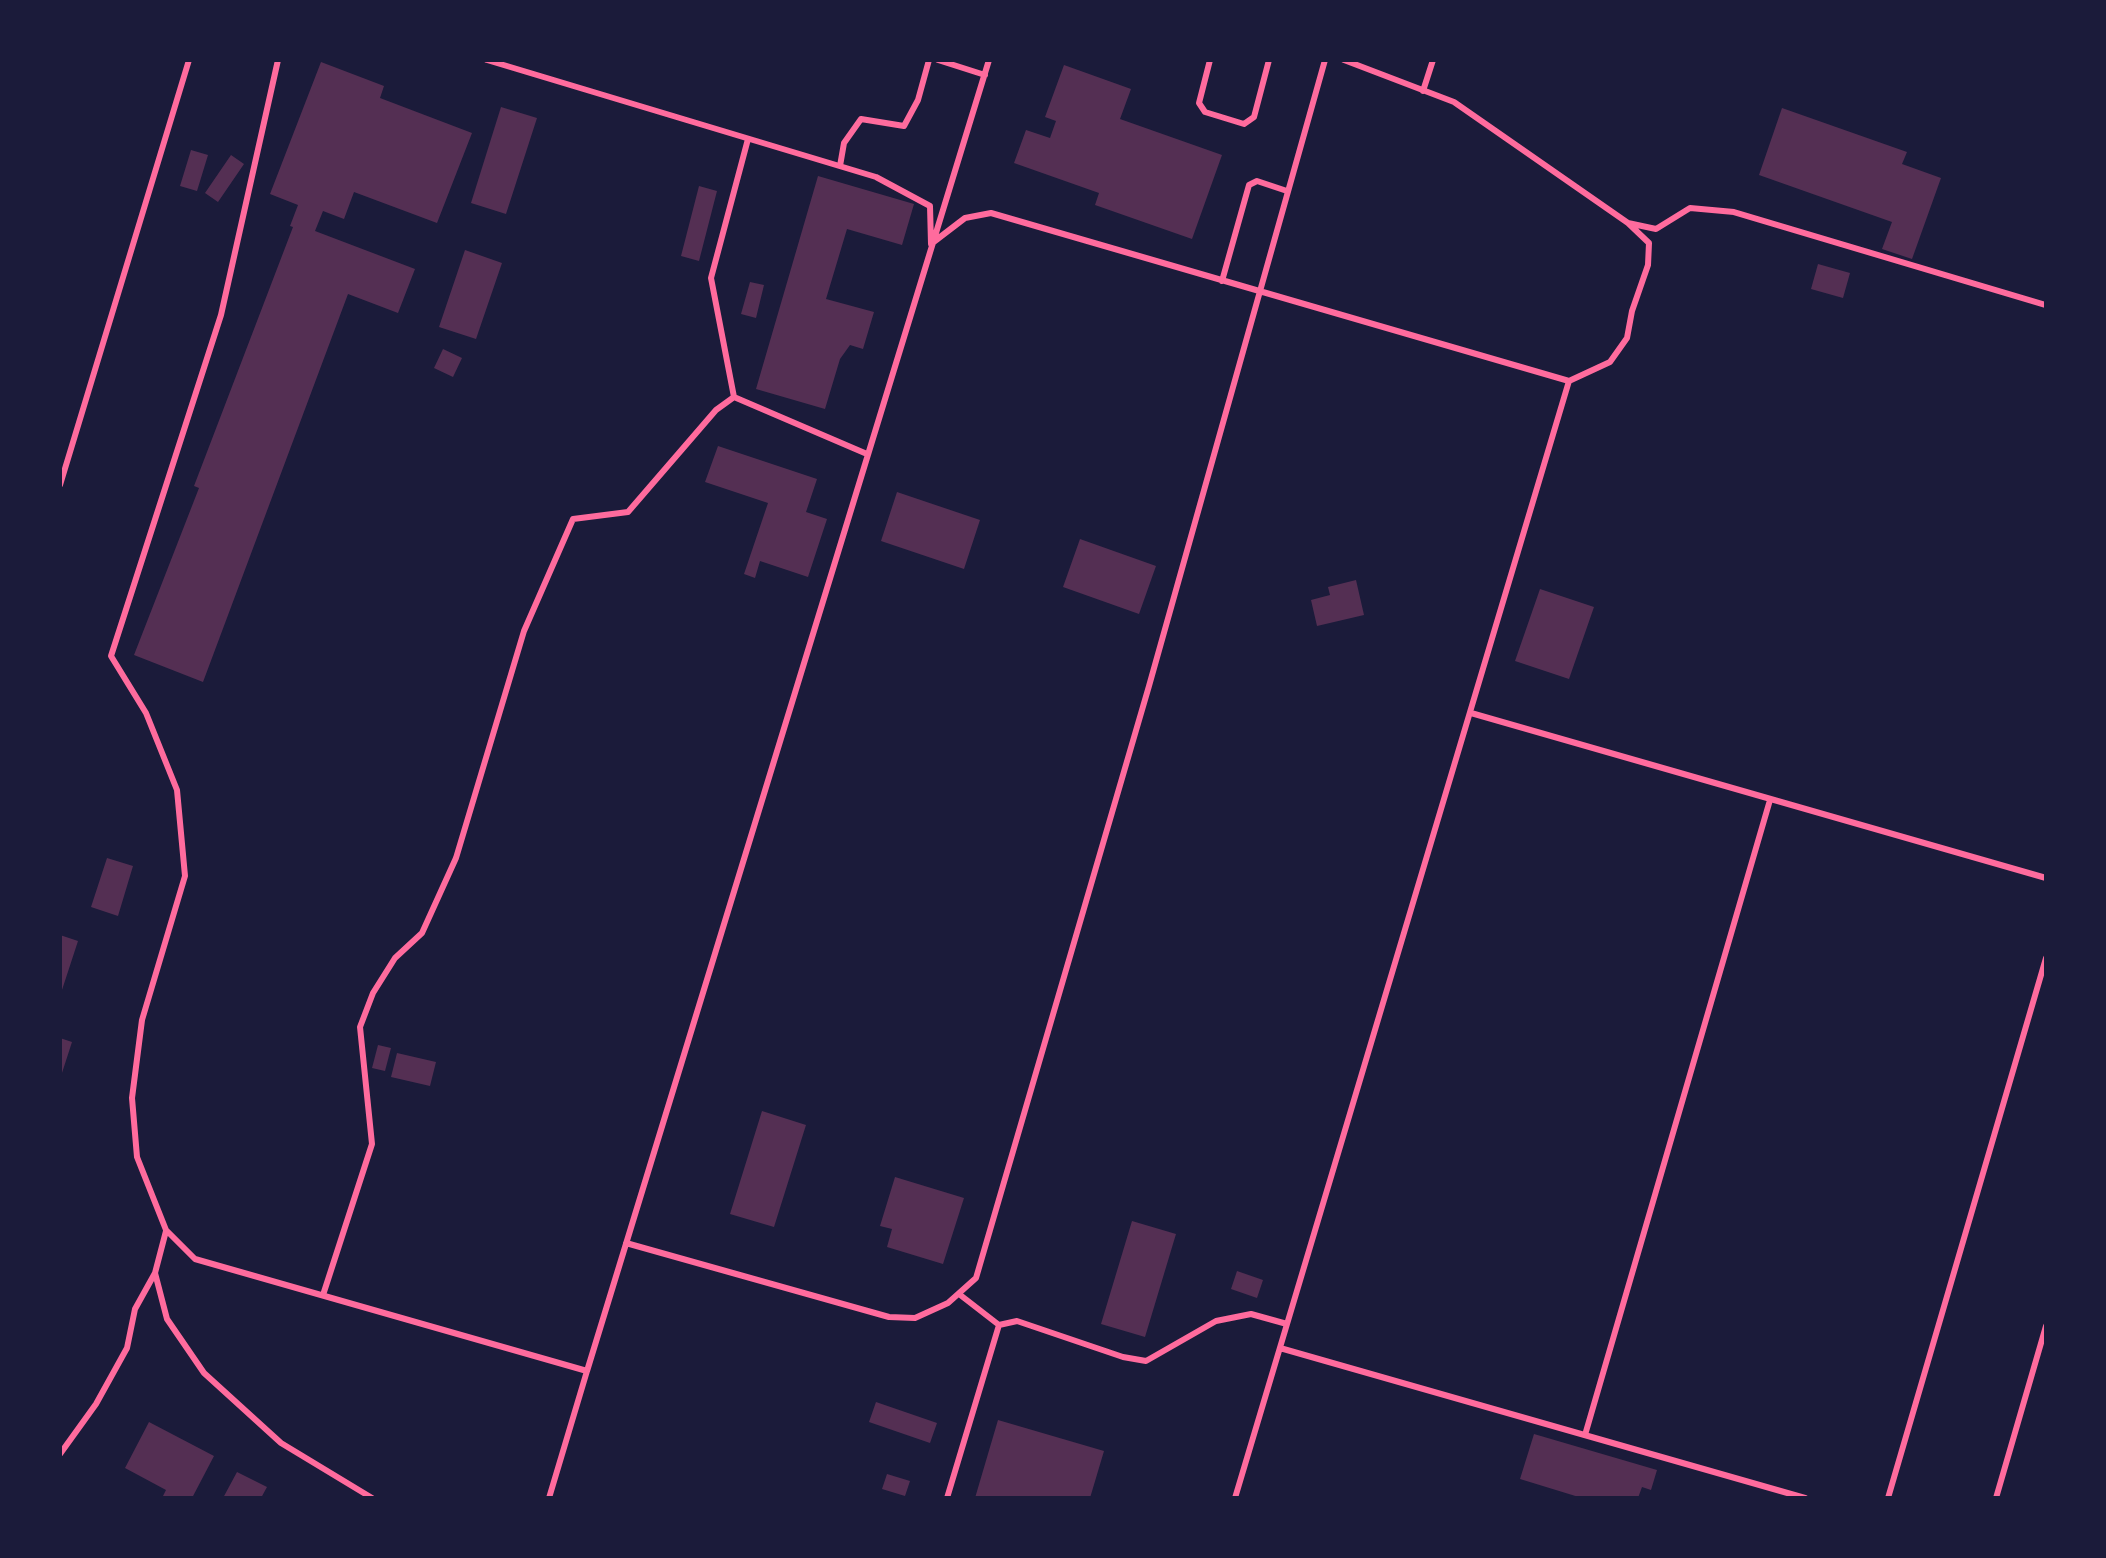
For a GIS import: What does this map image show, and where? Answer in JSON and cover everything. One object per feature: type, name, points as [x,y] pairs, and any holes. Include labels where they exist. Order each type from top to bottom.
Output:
[{"type":"lane","points":[[60,485],[189,60]]},
{"type":"lane","points":[[278,60],[221,315],[112,656],[146,713],[177,790],[185,876],[142,1020],[132,1098],[137,1158],[166,1230],[195,1259],[587,1370]]},
{"type":"lane","points":[[488,60],[876,177],[930,206],[931,244]]},
{"type":"lane","points":[[840,166],[844,143],[861,119],[904,126],[918,100],[930,60]]},
{"type":"lane","points":[[938,60],[984,76]]},
{"type":"lane","points":[[549,1498],[990,60]]},
{"type":"lane","points":[[1210,60],[1199,103],[1205,112],[1244,124],[1254,117],[1269,60]]},
{"type":"lane","points":[[626,1243],[889,1317],[915,1318],[948,1303],[976,1278],[1149,686],[1325,60]]},
{"type":"lane","points":[[931,244],[966,218],[990,213],[1569,381],[1610,362],[1626,338],[1648,265],[1649,243],[1628,223],[1454,102],[1344,60]]},
{"type":"lane","points":[[1423,91],[1433,60]]},
{"type":"lane","points":[[734,397],[712,278],[748,139]]},
{"type":"lane","points":[[1222,281],[1249,185],[1257,182],[1287,191]]},
{"type":"lane","points":[[1628,223],[1656,229],[1690,208],[1734,212],[2046,305]]},
{"type":"lane","points":[[1235,1498],[1569,381]]},
{"type":"lane","points":[[323,1296],[372,1144],[360,1027],[373,992],[394,958],[422,933],[456,858],[524,631],[573,519],[628,512],[716,410],[734,397]]},
{"type":"lane","points":[[734,397],[867,454]]},
{"type":"lane","points":[[1472,713],[2046,878]]},
{"type":"lane","points":[[1585,1436],[1770,800]]},
{"type":"lane","points":[[1888,1498],[2046,958]]},
{"type":"lane","points":[[60,1454],[96,1404],[127,1348],[135,1309],[156,1273],[166,1230]]},
{"type":"lane","points":[[156,1273],[167,1319],[204,1373],[281,1443],[372,1498]]},
{"type":"lane","points":[[959,1294],[999,1326]]},
{"type":"lane","points":[[999,1326],[1017,1320],[1123,1357],[1146,1361],[1216,1321],[1251,1314],[1287,1324]]},
{"type":"lane","points":[[948,1498],[999,1326]]},
{"type":"lane","points":[[1996,1498],[2046,1326]]},
{"type":"lane","points":[[1280,1348],[1805,1498]]},
{"type":"building","points":[[321,62],[384,86],[380,98],[472,133],[437,223],[354,192],[344,219],[323,211],[315,231],[415,269],[398,313],[348,294],[203,682],[134,655],[293,227],[290,226],[298,205],[270,194]]},
{"type":"building","points":[[1064,65],[1131,89],[1120,119],[1222,155],[1192,239],[1095,205],[1099,193],[1014,163],[1026,130],[1050,138],[1056,121],[1045,117]]},
{"type":"building","points":[[501,107],[537,118],[506,214],[471,203]]},
{"type":"building","points":[[1782,108],[1907,152],[1902,164],[1941,178],[1912,259],[1882,249],[1892,222],[1759,175]]},
{"type":"building","points":[[191,150],[208,155],[197,191],[180,186]]},
{"type":"building","points":[[231,155],[244,164],[218,202],[205,193]]},
{"type":"building","points":[[818,176],[914,204],[902,245],[847,229],[826,299],[874,312],[863,349],[850,345],[840,359],[825,409],[756,389]]},
{"type":"building","points":[[699,186],[717,191],[699,261],[681,256]]},
{"type":"building","points":[[465,250],[502,263],[476,339],[439,327]]},
{"type":"building","points":[[1818,264],[1850,273],[1843,298],[1811,289]]},
{"type":"building","points":[[750,282],[764,285],[756,318],[741,314]]},
{"type":"building","points":[[443,349],[462,358],[453,377],[434,368]]},
{"type":"building","points":[[718,446],[817,479],[806,512],[827,519],[808,577],[760,561],[755,578],[744,574],[768,503],[705,482]]},
{"type":"building","points":[[897,492],[980,520],[964,569],[881,541]]},
{"type":"building","points":[[1080,539],[1156,566],[1139,614],[1063,587]]},
{"type":"building","points":[[1356,580],[1364,615],[1317,626],[1311,600],[1330,595],[1328,587]]},
{"type":"building","points":[[1540,589],[1594,607],[1569,679],[1515,661]]},
{"type":"building","points":[[107,858],[133,866],[118,916],[91,907]]},
{"type":"building","points":[[60,935],[78,941],[61,993],[60,993]]},
{"type":"building","points":[[60,1038],[72,1042],[61,1076],[60,1076]]},
{"type":"building","points":[[378,1045],[391,1048],[385,1071],[372,1068]]},
{"type":"building","points":[[397,1053],[436,1062],[430,1086],[391,1077]]},
{"type":"building","points":[[762,1111],[806,1125],[774,1227],[730,1214]]},
{"type":"building","points":[[895,1177],[964,1198],[943,1264],[887,1247],[892,1229],[880,1226]]},
{"type":"building","points":[[1132,1221],[1176,1234],[1145,1337],[1101,1324]]},
{"type":"building","points":[[1237,1271],[1263,1280],[1257,1298],[1231,1289]]},
{"type":"building","points":[[876,1402],[937,1423],[930,1443],[869,1422]]},
{"type":"building","points":[[998,1420],[1104,1451],[1090,1498],[975,1498]]},
{"type":"building","points":[[149,1422],[214,1456],[192,1498],[162,1498],[166,1490],[125,1468]]},
{"type":"building","points":[[1534,1434],[1657,1470],[1651,1490],[1642,1487],[1638,1498],[1582,1498],[1520,1479]]},
{"type":"building","points":[[237,1472],[267,1487],[261,1498],[223,1498]]},
{"type":"building","points":[[887,1474],[910,1481],[905,1496],[882,1489]]}]
